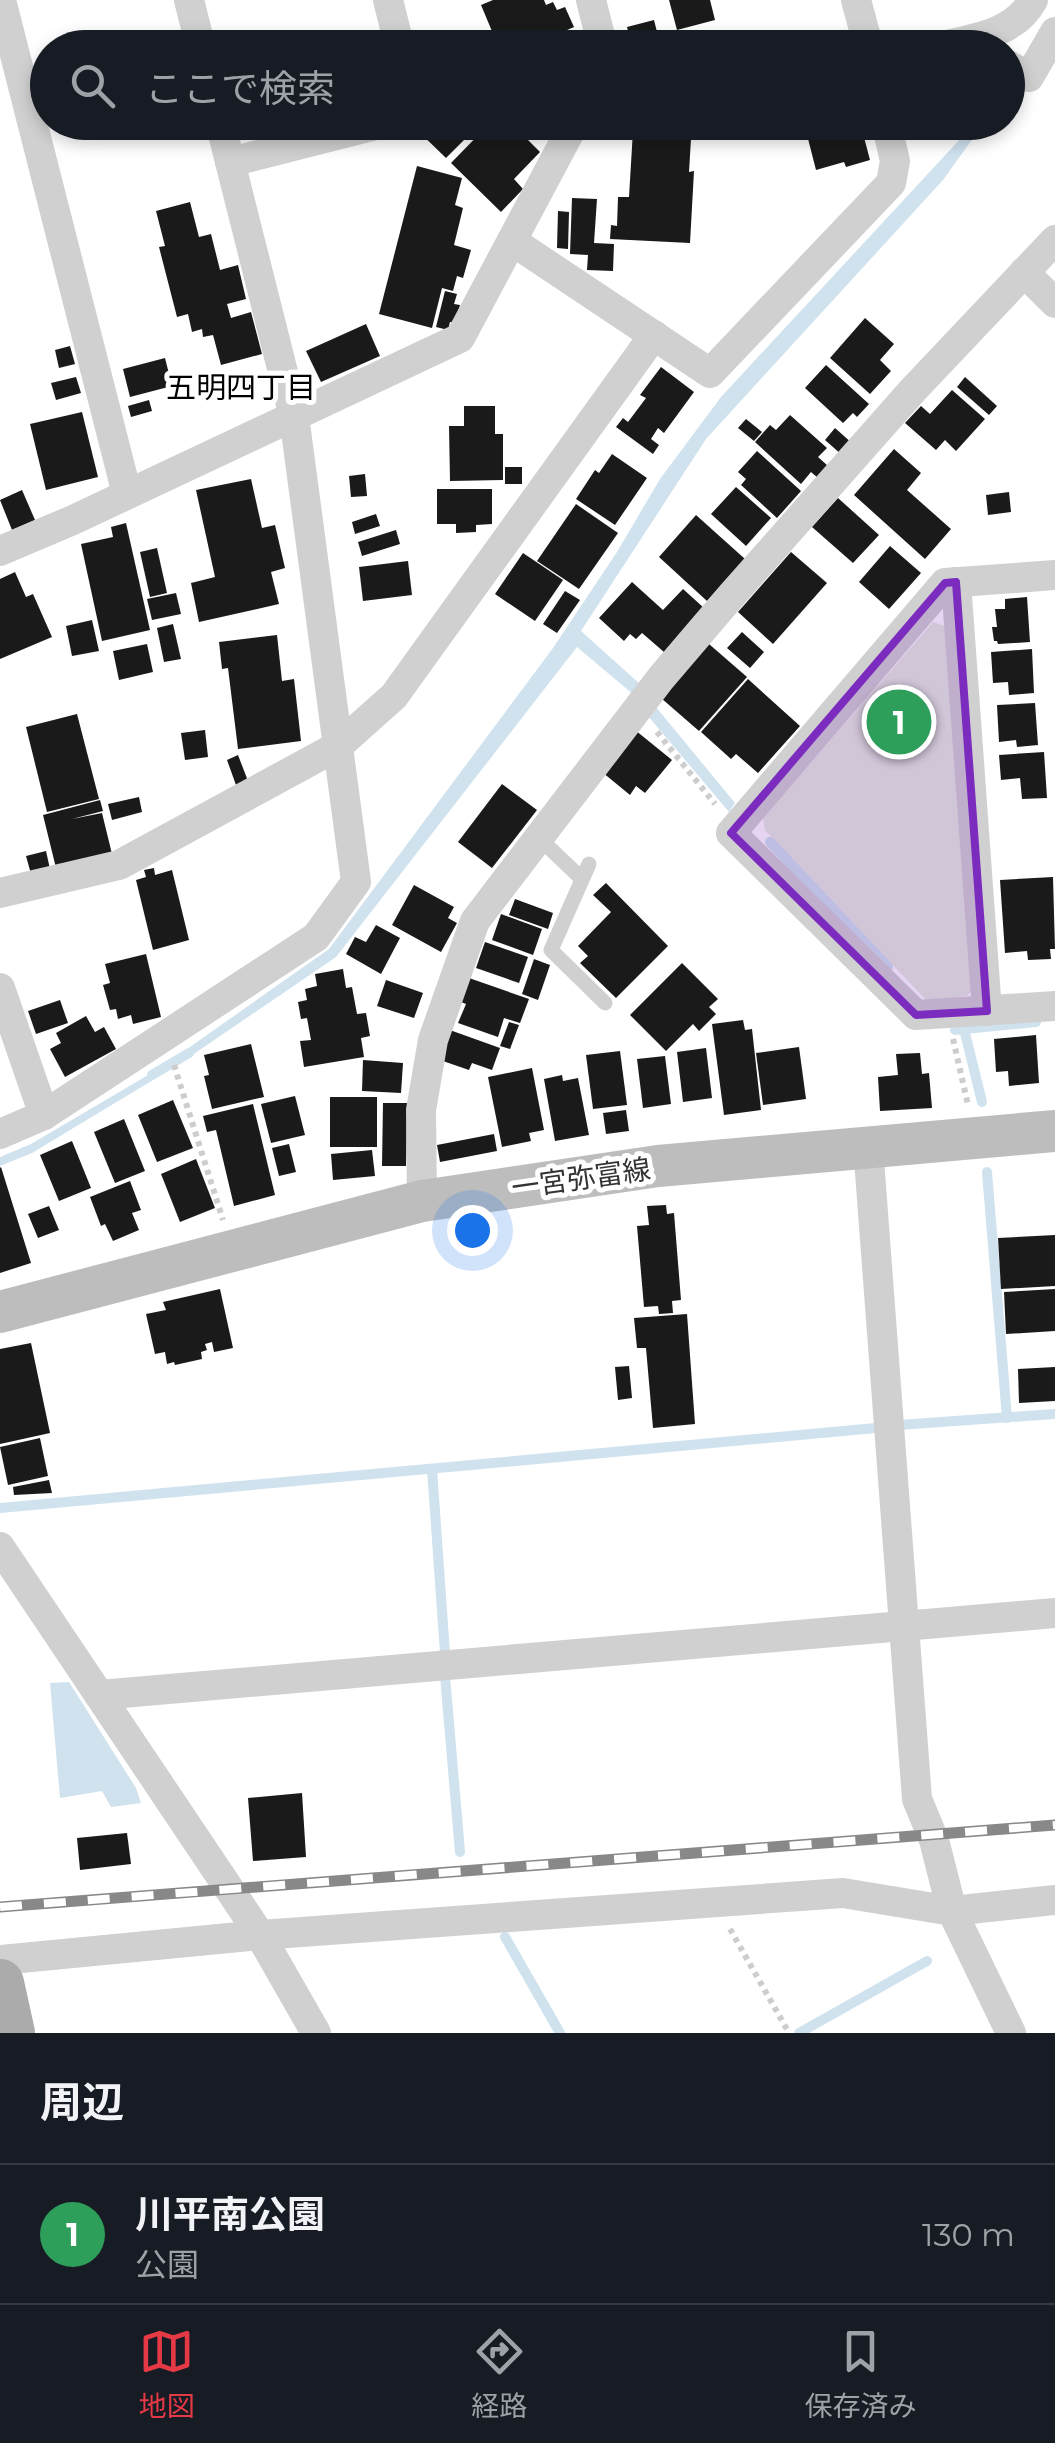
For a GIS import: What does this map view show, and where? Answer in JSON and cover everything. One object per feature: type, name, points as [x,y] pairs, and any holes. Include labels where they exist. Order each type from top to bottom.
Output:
[{"type":"main road","name":"一宮弥富線","points":[[0,1312],[422,1201],[658,1166],[1055,1131]]},
{"type":"main road","points":[[0,1983],[11,2033]]},
{"type":"street","points":[[1,0],[30,114]]},
{"type":"street","points":[[189,0],[196,30]]},
{"type":"street","points":[[388,0],[396,30]]},
{"type":"street","points":[[591,0],[598,30]]},
{"type":"street","points":[[856,0],[864,30]]},
{"type":"street","points":[[1018,30],[1033,0]]},
{"type":"street","points":[[1025,71],[1030,77],[1055,32]]},
{"type":"street","points":[[37,140],[127,494]]},
{"type":"street","points":[[0,1134],[44,1115],[316,938],[356,882],[294,416],[224,140]]},
{"type":"street","points":[[230,162],[317,140]]},
{"type":"street","points":[[0,550],[460,338],[565,140]]},
{"type":"street","points":[[512,240],[710,372],[892,183],[895,160],[890,140]]},
{"type":"street","points":[[422,1201],[421,1110],[433,1040],[475,921],[638,708],[730,596],[913,390],[1055,240]]},
{"type":"street","points":[[1024,272],[1055,302]]},
{"type":"street","points":[[0,893],[119,864],[338,746],[394,696],[654,335]]},
{"type":"street","points":[[1055,575],[945,582],[731,833],[916,1016],[1055,1006]]},
{"type":"street","points":[[956,582],[987,1011]]},
{"type":"street","points":[[0,988],[44,1115]]},
{"type":"street","points":[[868,1146],[916,1799],[934,1840],[952,1911],[1011,2033]]},
{"type":"street","points":[[0,1546],[260,1934],[316,2033]]},
{"type":"street","points":[[99,1695],[1055,1613]]},
{"type":"street","points":[[0,1960],[260,1934],[843,1893],[952,1911],[1055,1900]]},
{"type":"lane","points":[[538,837],[585,871],[551,950],[605,1003]]},
{"type":"path","points":[[638,708],[734,829]]},
{"type":"path","points":[[947,1014],[975,1138]]},
{"type":"path","points":[[176,1072],[232,1250]]},
{"type":"path","points":[[715,1902],[790,2033]]},
{"type":"highlighted area","points":[[956,582],[987,1011],[916,1015],[731,833],[945,583]]},
{"type":"shaded area","points":[[933,622],[945,626],[976,986],[967,996],[927,1001],[765,830],[763,818]]},
{"type":"water","points":[[959,140],[972,140],[943,180],[706,439],[581,631],[641,685],[634,695],[577,647],[336,957],[182,1062],[180,1054],[329,949],[553,648],[660,479],[721,397]]},
{"type":"water","points":[[651,701],[735,803],[729,812],[643,710]]},
{"type":"water","points":[[160,1068],[163,1074],[32,1153],[0,1166],[0,1157],[31,1144]]},
{"type":"water","points":[[69,1682],[136,1788],[141,1803],[111,1807],[102,1791],[60,1798],[50,1683]]},
{"type":"building","points":[[493,0],[544,0],[546,5],[553,2],[557,10],[565,7],[574,27],[491,30],[481,5]]},
{"type":"building","points":[[669,0],[710,0],[715,20],[677,30]]},
{"type":"building","points":[[654,20],[656,30],[628,30],[627,27]]},
{"type":"building","points":[[427,140],[464,140],[446,158]]},
{"type":"building","points":[[473,140],[528,140],[540,152],[514,179],[523,189],[501,212],[451,163]]},
{"type":"building","points":[[632,140],[691,140],[689,172],[694,171],[690,243],[610,239],[611,225],[617,226],[618,197],[629,197]]},
{"type":"building","points":[[808,140],[865,140],[870,160],[816,170]]},
{"type":"building","points":[[417,166],[462,178],[455,205],[463,208],[454,245],[471,250],[463,278],[457,276],[453,291],[442,288],[432,328],[379,314]]},
{"type":"building","points":[[572,198],[597,199],[594,243],[614,244],[613,271],[587,270],[588,255],[570,254]]},
{"type":"building","points":[[190,202],[199,237],[211,234],[220,270],[238,265],[246,299],[227,304],[231,318],[251,312],[262,354],[221,365],[213,335],[203,337],[202,329],[192,332],[188,314],[177,317],[159,247],[165,246],[156,211]]},
{"type":"building","points":[[558,211],[569,212],[568,249],[557,248]]},
{"type":"building","points":[[445,291],[457,294],[454,304],[460,305],[455,323],[450,322],[448,330],[436,327]]},
{"type":"building","points":[[865,318],[894,344],[880,360],[891,371],[870,394],[830,358]]},
{"type":"building","points":[[366,324],[380,356],[321,382],[306,351]]},
{"type":"building","points":[[70,346],[75,364],[59,368],[55,350]]},
{"type":"building","points":[[165,358],[172,386],[130,397],[123,369]]},
{"type":"building","points":[[826,365],[869,404],[857,417],[853,413],[843,423],[805,388]]},
{"type":"building","points":[[661,367],[694,392],[664,433],[658,428],[651,439],[659,445],[653,454],[616,427],[623,418],[628,422],[646,398],[640,395]]},
{"type":"building","points":[[76,377],[81,393],[56,400],[51,383]]},
{"type":"building","points":[[965,377],[997,406],[989,415],[957,387]]},
{"type":"building","points":[[952,390],[985,419],[956,451],[945,440],[936,450],[905,423],[921,406],[930,414]]},
{"type":"building","points":[[149,400],[152,411],[131,417],[128,406]]},
{"type":"building","points":[[464,406],[495,406],[495,434],[503,434],[503,480],[450,481],[449,426],[464,426]]},
{"type":"building","points":[[82,412],[98,477],[46,490],[30,424]]},
{"type":"building","points":[[790,415],[827,448],[818,457],[828,466],[818,478],[811,472],[801,484],[755,442],[770,425],[776,430]]},
{"type":"building","points":[[746,419],[762,432],[754,441],[738,428]]},
{"type":"building","points":[[835,428],[853,444],[842,455],[825,440]]},
{"type":"building","points":[[894,449],[921,473],[907,490],[951,529],[925,559],[854,495]]},
{"type":"building","points":[[757,451],[801,491],[777,518],[741,485],[746,479],[738,472]]},
{"type":"building","points":[[612,454],[647,478],[615,525],[576,499],[595,470],[599,473]]},
{"type":"building","points":[[505,467],[522,467],[522,484],[505,484]]},
{"type":"building","points":[[365,474],[367,496],[351,497],[349,476]]},
{"type":"building","points":[[251,479],[262,528],[275,525],[285,568],[271,572],[279,604],[199,622],[191,583],[215,577],[196,490]]},
{"type":"building","points":[[736,487],[771,518],[746,546],[711,514]]},
{"type":"building","points":[[437,489],[492,489],[492,524],[476,525],[476,532],[456,533],[456,524],[437,524]]},
{"type":"building","points":[[22,490],[35,520],[12,530],[0,500]]},
{"type":"building","points":[[1009,492],[1011,512],[988,515],[986,495]]},
{"type":"building","points":[[838,498],[879,535],[853,563],[812,527]]},
{"type":"building","points":[[576,504],[618,533],[579,589],[537,561]]},
{"type":"building","points":[[376,514],[380,526],[355,534],[352,522]]},
{"type":"building","points":[[696,515],[745,559],[707,601],[659,557]]},
{"type":"building","points":[[126,523],[150,630],[102,641],[81,544],[113,537],[111,527]]},
{"type":"building","points":[[396,530],[400,544],[362,556],[358,542]]},
{"type":"building","points":[[890,546],[921,573],[889,609],[859,582]]},
{"type":"building","points":[[157,548],[167,593],[150,597],[140,552]]},
{"type":"building","points":[[791,552],[827,583],[773,644],[738,612]]},
{"type":"building","points":[[523,553],[563,580],[535,621],[495,594]]},
{"type":"building","points":[[408,561],[412,595],[363,601],[359,567]]},
{"type":"building","points":[[15,572],[26,597],[33,594],[52,637],[0,659],[0,579]]},
{"type":"building","points":[[632,582],[663,610],[683,589],[704,608],[664,652],[642,633],[636,639],[630,634],[624,641],[599,618]]},
{"type":"building","points":[[565,591],[580,600],[557,633],[543,624]]},
{"type":"building","points":[[176,593],[181,614],[152,620],[147,599]]},
{"type":"building","points":[[1027,597],[1030,642],[998,644],[992,627],[997,627],[995,609],[1005,609],[1005,599]]},
{"type":"building","points":[[92,620],[99,651],[72,656],[66,626]]},
{"type":"building","points":[[173,624],[181,659],[164,662],[157,628]]},
{"type":"building","points":[[742,632],[764,652],[750,668],[727,648]]},
{"type":"building","points":[[277,635],[282,681],[294,679],[301,741],[238,749],[228,668],[222,669],[219,642]]},
{"type":"building","points":[[147,644],[153,672],[119,680],[113,651]]},
{"type":"building","points":[[709,644],[747,677],[699,731],[661,698]]},
{"type":"building","points":[[1032,649],[1034,693],[1009,695],[1008,682],[993,683],[991,652]]},
{"type":"building","points":[[748,679],[800,726],[758,773],[736,754],[731,759],[701,732]]},
{"type":"building","points":[[1035,703],[1038,745],[1017,747],[1016,740],[999,742],[997,705]]},
{"type":"building","points":[[77,714],[99,799],[47,812],[26,727]]},
{"type":"building","points":[[205,730],[208,757],[185,760],[181,733]]},
{"type":"building","points":[[635,730],[672,760],[645,793],[636,786],[630,795],[602,772]]},
{"type":"building","points":[[1044,752],[1047,798],[1022,799],[1020,778],[1001,780],[999,755]]},
{"type":"building","points":[[238,755],[248,781],[236,785],[227,760]]},
{"type":"building","points":[[502,784],[537,810],[492,868],[458,842]]},
{"type":"building","points":[[139,797],[142,812],[112,820],[108,804]]},
{"type":"building","points":[[100,800],[103,811],[72,819],[102,813],[112,854],[56,868],[43,815]]},
{"type":"building","points":[[46,851],[50,869],[31,874],[26,856]]},
{"type":"building","points":[[154,868],[155,875],[172,870],[189,940],[153,950],[136,880],[146,877],[144,870]]},
{"type":"building","points":[[1053,877],[1055,949],[1050,949],[1051,959],[1028,960],[1027,951],[1005,953],[1000,880]]},
{"type":"building","points":[[606,883],[668,946],[616,998],[580,963],[588,956],[578,946],[611,912],[593,895]]},
{"type":"building","points":[[414,885],[454,907],[448,918],[457,923],[441,952],[392,925]]},
{"type":"building","points":[[515,899],[553,913],[548,929],[509,915]]},
{"type":"building","points":[[501,914],[542,929],[533,955],[492,940]]},
{"type":"building","points":[[376,925],[400,938],[381,974],[346,954],[355,937],[366,942]]},
{"type":"building","points":[[485,942],[528,957],[519,983],[476,968]]},
{"type":"building","points":[[146,954],[161,1017],[133,1024],[131,1015],[118,1019],[116,1009],[110,1010],[103,985],[110,983],[105,964]]},
{"type":"building","points":[[534,959],[550,965],[538,1000],[522,994]]},
{"type":"building","points":[[682,963],[718,999],[709,1007],[716,1014],[699,1031],[693,1024],[666,1051],[630,1015]]},
{"type":"building","points":[[343,969],[346,988],[352,987],[357,1014],[366,1013],[370,1036],[361,1038],[364,1057],[304,1067],[300,1041],[311,1040],[307,1018],[301,1019],[298,1002],[307,1000],[305,989],[317,986],[315,974]]},
{"type":"building","points":[[469,978],[529,999],[520,1023],[504,1018],[498,1037],[458,1023],[466,1004],[461,1002]]},
{"type":"building","points":[[386,980],[423,993],[414,1018],[377,1006]]},
{"type":"building","points":[[60,1000],[68,1023],[36,1034],[28,1011]]},
{"type":"building","points":[[86,1016],[95,1032],[104,1027],[116,1049],[65,1077],[50,1049],[61,1043],[56,1033]]},
{"type":"building","points":[[743,1020],[745,1030],[752,1029],[761,1110],[724,1115],[712,1024]]},
{"type":"building","points":[[509,1022],[519,1025],[510,1049],[500,1046]]},
{"type":"building","points":[[447,1029],[500,1048],[492,1070],[472,1063],[469,1070],[437,1059]]},
{"type":"building","points":[[1036,1035],[1039,1083],[1009,1086],[1008,1071],[996,1072],[994,1039]]},
{"type":"building","points":[[251,1044],[264,1097],[212,1109],[204,1076],[209,1075],[204,1055]]},
{"type":"building","points":[[799,1047],[806,1099],[763,1105],[756,1053]]},
{"type":"building","points":[[706,1048],[712,1098],[683,1102],[677,1052]]},
{"type":"building","points":[[620,1051],[627,1105],[593,1109],[586,1055]]},
{"type":"building","points":[[920,1053],[922,1074],[929,1073],[932,1108],[880,1111],[878,1077],[898,1075],[896,1054]]},
{"type":"building","points":[[665,1056],[671,1104],[643,1108],[637,1059]]},
{"type":"building","points":[[363,1060],[403,1063],[401,1093],[362,1091]]},
{"type":"building","points":[[532,1068],[544,1130],[529,1133],[531,1141],[502,1147],[488,1077]]},
{"type":"building","points":[[562,1075],[563,1081],[578,1078],[589,1135],[555,1141],[544,1079]]},
{"type":"building","points":[[295,1096],[305,1135],[271,1143],[261,1104]]},
{"type":"building","points":[[330,1097],[377,1097],[377,1147],[330,1147]]},
{"type":"building","points":[[173,1100],[193,1148],[157,1162],[138,1115]]},
{"type":"building","points":[[383,1103],[407,1103],[406,1166],[382,1166]]},
{"type":"building","points":[[253,1104],[275,1195],[234,1206],[216,1130],[207,1132],[203,1116]]},
{"type":"building","points":[[626,1110],[629,1131],[606,1134],[603,1113]]},
{"type":"building","points":[[124,1119],[145,1171],[115,1183],[94,1132]]},
{"type":"building","points":[[494,1134],[497,1151],[440,1162],[437,1145]]},
{"type":"building","points":[[72,1141],[91,1188],[59,1201],[40,1155]]},
{"type":"building","points":[[289,1144],[296,1172],[279,1176],[272,1148]]},
{"type":"building","points":[[372,1150],[375,1176],[333,1180],[331,1154]]},
{"type":"building","points":[[196,1159],[215,1208],[180,1222],[161,1174]]},
{"type":"building","points":[[0,1168],[31,1263],[0,1273]]},
{"type":"building","points":[[130,1181],[141,1210],[132,1213],[139,1230],[113,1241],[105,1224],[101,1226],[90,1197]]},
{"type":"building","points":[[666,1205],[667,1214],[674,1213],[681,1300],[672,1301],[673,1313],[659,1314],[658,1306],[644,1307],[637,1226],[649,1225],[647,1206]]},
{"type":"building","points":[[49,1206],[59,1230],[38,1238],[28,1214]]},
{"type":"building","points":[[1055,1235],[1055,1286],[1001,1289],[998,1238]]},
{"type":"building","points":[[220,1289],[233,1348],[214,1352],[212,1342],[205,1344],[207,1350],[201,1352],[202,1359],[175,1365],[167,1364],[165,1352],[155,1354],[146,1314],[166,1310],[163,1302]]},
{"type":"building","points":[[1055,1289],[1055,1331],[1006,1334],[1004,1292]]},
{"type":"building","points":[[687,1314],[695,1424],[653,1428],[646,1348],[637,1348],[634,1318]]},
{"type":"building","points":[[31,1343],[50,1433],[0,1444],[0,1349]]},
{"type":"building","points":[[629,1366],[632,1398],[618,1400],[615,1367]]},
{"type":"building","points":[[1055,1367],[1055,1401],[1019,1403],[1018,1369]]},
{"type":"building","points":[[40,1438],[48,1476],[8,1485],[0,1447]]},
{"type":"building","points":[[49,1480],[52,1493],[14,1495],[13,1487]]},
{"type":"building","points":[[302,1793],[306,1857],[253,1861],[248,1798]]},
{"type":"building","points":[[127,1833],[131,1864],[80,1870],[77,1838]]},
{"type":"waterway","points":[[770,842],[888,967]]},
{"type":"waterway","points":[[955,1030],[1036,1022]]},
{"type":"waterway","points":[[964,1029],[982,1102]]},
{"type":"waterway","points":[[152,1075],[189,1053]]},
{"type":"waterway","points":[[987,1172],[1007,1418]]},
{"type":"waterway","points":[[899,1425],[1055,1414]]},
{"type":"waterway","points":[[0,1508],[876,1428]]},
{"type":"waterway","points":[[432,1469],[445,1653]]},
{"type":"waterway","points":[[445,1676],[460,1852]]},
{"type":"waterway","points":[[505,1937],[560,2033]]},
{"type":"waterway","points":[[799,2033],[927,1961]]},
{"type":"railway","points":[[0,1907],[1055,1825]]},
{"type":"place","name":"川平南公園","points":[[899,722]]},
{"type":"district","name":"五明四丁目","points":[[241,387]]}]
